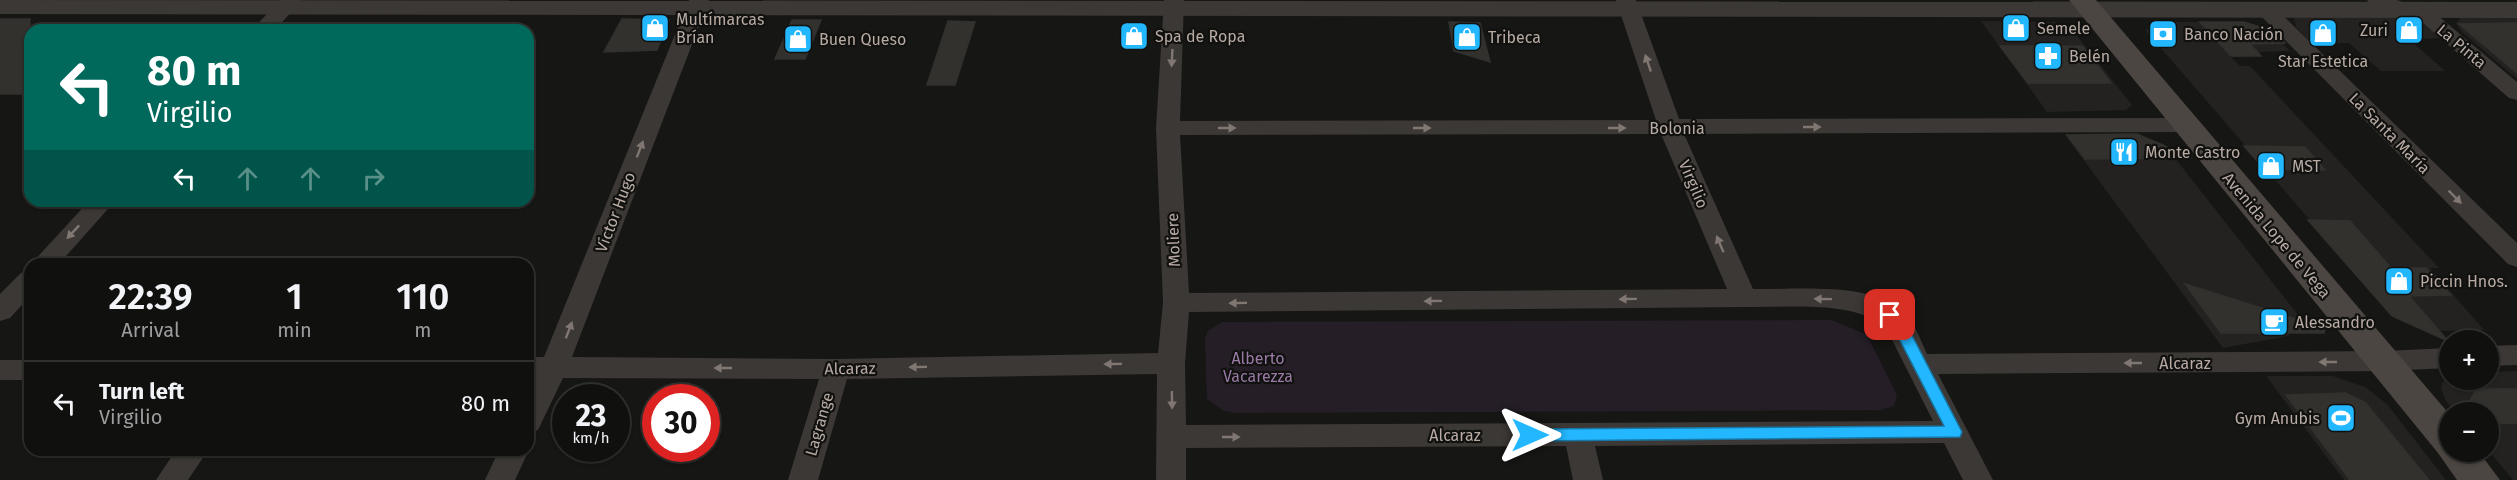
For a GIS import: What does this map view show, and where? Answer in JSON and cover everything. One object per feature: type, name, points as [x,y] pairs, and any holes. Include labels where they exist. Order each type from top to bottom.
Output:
[{"type":"main road","name":"Avenida Lope de Vega","points":[[2084,3],[2439,429]]},
{"type":"main road","points":[[2465,462],[2480,480]]},
{"type":"street","name":"La Pinta","points":[[2377,0],[2429,18],[2517,93]]},
{"type":"street","name":"Virgilio","points":[[1627,3],[1670,128],[1744,297]]},
{"type":"street","points":[[0,6],[2084,3],[2264,8],[2517,10]]},
{"type":"street","points":[[269,24],[287,4]]},
{"type":"street","name":"Víctor Hugo","points":[[534,397],[541,367],[697,4]]},
{"type":"street","name":"Moliere","points":[[1171,480],[1171,363],[1176,303],[1168,128],[1174,5]]},
{"type":"street","name":"La Santa María","points":[[2264,8],[2517,258]]},
{"type":"street","name":"Bolonia","points":[[1168,128],[2185,125]]},
{"type":"street","points":[[50,258],[97,207]]},
{"type":"street","points":[[0,311],[24,285]]},
{"type":"street","points":[[1176,303],[1744,297],[1849,300],[1881,309],[1898,322],[1978,480]]},
{"type":"street","points":[[2499,356],[2517,355]]},
{"type":"street","name":"Alcaraz","points":[[1920,364],[2383,361],[2439,358]]},
{"type":"street","name":"Alcaraz","points":[[541,367],[836,369],[1171,363]]},
{"type":"street","name":"Lagrange","points":[[803,480],[836,369]]},
{"type":"street","points":[[0,370],[24,370]]},
{"type":"street","name":"Alcaraz","points":[[1172,437],[1954,432]]},
{"type":"street","points":[[1578,435],[1588,480]]},
{"type":"street","points":[[171,480],[189,456]]},
{"type":"street","points":[[500,480],[511,456]]},
{"type":"shaded area","points":[[2517,14],[2517,79],[2462,32],[2456,23],[2461,17]]},
{"type":"shaded area","points":[[2298,15],[2409,17],[2421,21],[2447,38],[2409,39],[2445,71],[2381,71],[2349,43],[2312,43],[2296,27],[2294,18]]},
{"type":"shaded area","points":[[1981,21],[2056,22],[2070,27],[2132,105],[2126,110],[2047,112]]},
{"type":"shaded area","points":[[2154,22],[2245,22],[2268,28],[2290,51],[2259,52],[2261,56],[2231,57],[2240,66],[2250,66],[2439,268],[2430,268],[2484,330],[2428,331],[2394,317],[2146,31]]},
{"type":"shaded area","points":[[2065,135],[2141,136],[2164,144],[2302,320],[2288,336],[2223,348]]},
{"type":"shaded area","points":[[2517,371],[2517,480],[2513,480],[2498,462],[2499,402],[2447,402],[2441,390],[2499,390],[2499,372]]},
{"type":"shaded area","points":[[2266,376],[2333,376],[2365,387],[2387,404],[2446,480],[2344,480]]},
{"type":"green space","name":"Alberto Vacarezza","points":[[1832,320],[1867,335],[1897,395],[1894,406],[1880,410],[1236,413],[1224,411],[1207,399],[1205,338],[1208,331],[1222,322]]},
{"type":"building","points":[[0,19],[30,19],[30,24],[24,24],[24,94],[0,94]]},
{"type":"building","points":[[622,19],[669,20],[657,50],[604,52]]},
{"type":"building","name":"Buen Queso","points":[[792,20],[821,20],[805,59],[775,59]]},
{"type":"building","points":[[948,21],[975,22],[955,85],[927,85]]},
{"type":"building","name":"Tribeca","points":[[1449,22],[1480,23],[1490,62],[1454,51]]},
{"type":"building","points":[[2200,22],[2244,22],[2274,32],[2285,43],[2250,44],[2261,56],[2231,56]]},
{"type":"building","points":[[2517,23],[2517,73],[2459,24]]},
{"type":"building","points":[[2000,46],[2082,46],[2111,83],[2028,83]]},
{"type":"building","name":"Monte Castro","points":[[2137,134],[2192,158],[2085,159],[2067,135]]},
{"type":"building","points":[[2244,146],[2305,147],[2325,170],[2264,169]]},
{"type":"building","points":[[2308,220],[2350,221],[2391,268],[2426,268],[2451,295],[2409,296],[2439,331],[2439,337],[2392,316]]},
{"type":"building","points":[[2185,284],[2325,328],[2324,333],[2221,333]]},
{"type":"building","points":[[2517,389],[2517,423],[2499,424],[2499,402],[2469,402],[2475,390]]},
{"type":"building","points":[[2345,393],[2365,402],[2429,480],[2350,480],[2286,395]]},
{"type":"place","name":"Multímarcas Brían","points":[[655,28]]},
{"type":"place","name":"Semele","points":[[2016,28]]},
{"type":"place","name":"Zuri","points":[[2409,30]]},
{"type":"place","name":"Star Estetica","points":[[2323,33]]},
{"type":"place","name":"Banco Nación","points":[[2163,34]]},
{"type":"place","name":"Spa de Ropa","points":[[1134,36]]},
{"type":"place","name":"Tribeca","points":[[1467,37]]},
{"type":"place","name":"Buen Queso","points":[[798,39]]},
{"type":"place","name":"Belén","points":[[2048,56]]},
{"type":"place","name":"Monte Castro","points":[[2124,152]]},
{"type":"place","name":"MST","points":[[2271,166]]},
{"type":"place","name":"Piccin Hnos.","points":[[2399,281]]},
{"type":"place","name":"Alessandro","points":[[2274,322]]},
{"type":"place","name":"Gym Anubis","points":[[2341,418]]},
{"type":"route","points":[[1530,435],[1954,432],[1898,322],[1890,315]]}]
